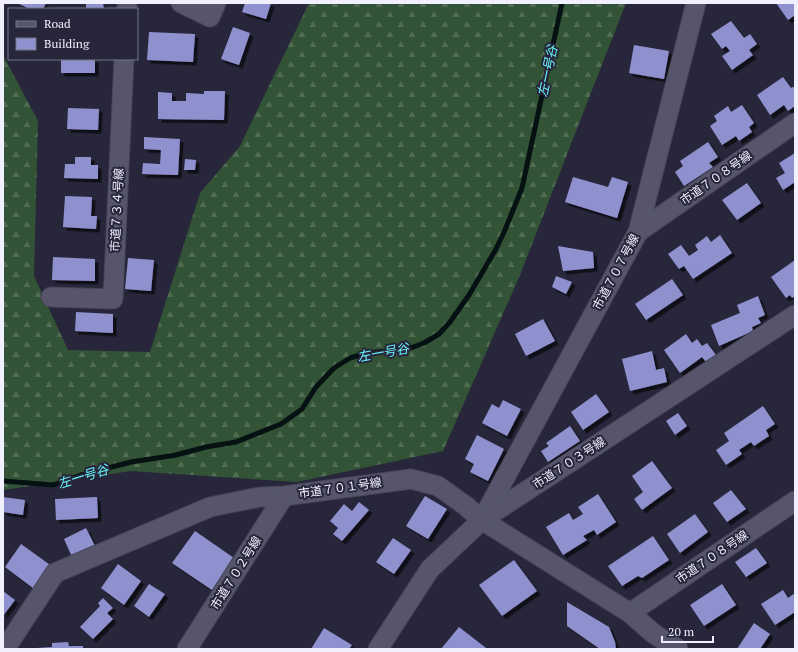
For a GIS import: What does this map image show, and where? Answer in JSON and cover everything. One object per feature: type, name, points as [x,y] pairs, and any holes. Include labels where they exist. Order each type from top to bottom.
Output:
[{"type":"street","points":[[181,3],[210,17],[216,3]]},
{"type":"street","name":"市道７０７号線","points":[[482,520],[638,232],[696,3]]},
{"type":"street","name":"市道７３４号線","points":[[51,297],[113,299],[124,60]]},
{"type":"street","name":"市道７０８号線","points":[[638,232],[795,123]]},
{"type":"street","name":"市道７０３号線","points":[[378,649],[430,569],[482,520],[795,315]]},
{"type":"street","name":"市道７０１号線","points":[[5,649],[55,572],[210,507],[260,496],[284,496],[411,478],[438,486],[466,506],[482,520],[630,613],[649,642],[678,649]]},
{"type":"street","name":"市道７０２号線","points":[[187,649],[284,496]]},
{"type":"street","name":"市道７０８号線","points":[[630,613],[795,501]]},
{"type":"green space","points":[[309,3],[626,3],[520,275],[443,451],[297,482],[131,471],[3,490],[3,55],[38,121],[34,276],[68,350],[150,352],[200,193],[240,146]]},
{"type":"building","points":[[17,3],[46,3],[44,8],[28,8]]},
{"type":"building","points":[[86,3],[103,3],[104,8],[86,8]]},
{"type":"building","points":[[245,3],[271,3],[266,19],[242,12]]},
{"type":"building","points":[[776,3],[795,3],[795,15],[788,20]]},
{"type":"building","points":[[731,21],[744,38],[750,34],[757,44],[749,50],[753,55],[732,70],[722,56],[730,51],[726,46],[722,49],[711,34]]},
{"type":"building","points":[[233,27],[250,33],[239,65],[221,59]]},
{"type":"building","points":[[149,32],[195,34],[193,62],[147,60]]},
{"type":"building","points":[[634,45],[669,51],[664,79],[629,73]]},
{"type":"building","points":[[61,60],[95,60],[95,73],[61,73]]},
{"type":"building","points":[[783,77],[791,88],[795,86],[795,106],[788,111],[784,105],[770,115],[757,95]]},
{"type":"building","points":[[204,91],[225,91],[224,120],[158,119],[158,92],[172,93],[172,101],[186,101],[186,93],[204,94]]},
{"type":"building","points":[[742,105],[754,123],[749,127],[752,132],[739,141],[736,136],[722,145],[710,126],[717,121],[714,116],[728,106],[731,112]]},
{"type":"building","points":[[68,108],[99,109],[98,130],[67,129]]},
{"type":"building","points":[[144,137],[180,139],[178,175],[142,174],[143,163],[160,164],[161,150],[144,149]]},
{"type":"building","points":[[708,142],[718,157],[709,163],[713,167],[684,186],[675,172],[683,166],[680,161]]},
{"type":"building","points":[[795,153],[795,182],[783,190],[776,178],[785,173],[779,163]]},
{"type":"building","points":[[75,157],[91,157],[91,165],[98,165],[98,179],[64,178],[65,164],[75,164]]},
{"type":"building","points":[[185,159],[196,160],[195,170],[184,170]]},
{"type":"building","points":[[573,177],[608,187],[612,177],[628,182],[617,218],[565,202]]},
{"type":"building","points":[[747,183],[761,203],[737,220],[722,200]]},
{"type":"building","points":[[65,196],[92,197],[91,216],[97,216],[96,229],[63,227]]},
{"type":"building","points":[[720,235],[732,253],[693,279],[684,266],[679,269],[668,254],[681,245],[689,256],[698,250],[695,245],[707,236],[711,242]]},
{"type":"building","points":[[558,246],[593,252],[594,268],[563,271]]},
{"type":"building","points":[[53,257],[95,259],[95,281],[52,280]]},
{"type":"building","points":[[128,258],[154,260],[151,291],[125,289]]},
{"type":"building","points":[[795,260],[795,296],[792,298],[790,295],[786,298],[771,277]]},
{"type":"building","points":[[556,276],[572,282],[566,294],[552,287]]},
{"type":"building","points":[[672,279],[683,295],[646,320],[635,304]]},
{"type":"building","points":[[758,296],[765,315],[758,318],[761,323],[752,327],[753,331],[719,346],[711,325],[740,313],[737,305]]},
{"type":"building","points":[[76,312],[113,314],[113,333],[75,331]]},
{"type":"building","points":[[543,319],[555,341],[526,356],[515,334]]},
{"type":"building","points":[[686,334],[692,343],[697,339],[702,346],[707,343],[716,355],[706,362],[702,357],[680,373],[664,350]]},
{"type":"building","points":[[652,351],[656,370],[664,368],[667,382],[630,391],[622,359]]},
{"type":"building","points":[[596,394],[609,412],[583,430],[571,412]]},
{"type":"building","points":[[503,400],[521,409],[507,436],[482,423],[492,404],[499,408]]},
{"type":"building","points":[[763,406],[775,424],[766,430],[769,436],[754,446],[751,442],[739,450],[742,454],[726,465],[716,450],[729,441],[724,433]]},
{"type":"building","points":[[678,413],[687,426],[675,435],[666,421]]},
{"type":"building","points":[[570,426],[580,441],[548,462],[541,451],[549,446],[546,443]]},
{"type":"building","points":[[477,435],[504,449],[488,481],[470,472],[474,464],[465,459]]},
{"type":"building","points":[[652,461],[672,488],[642,510],[634,499],[643,492],[632,476]]},
{"type":"building","points":[[731,490],[746,509],[727,522],[713,503]]},
{"type":"building","points":[[598,494],[616,522],[597,535],[594,530],[583,536],[587,540],[563,555],[546,527],[569,513],[573,520],[583,514],[578,507]]},
{"type":"building","points":[[425,496],[447,509],[428,539],[406,526]]},
{"type":"building","points":[[3,497],[25,500],[23,515],[3,512]]},
{"type":"building","points":[[97,497],[98,518],[56,520],[55,499]]},
{"type":"building","points":[[359,502],[369,510],[342,541],[333,534],[338,528],[330,521],[344,504],[352,511]]},
{"type":"building","points":[[695,514],[708,532],[680,553],[667,534]]},
{"type":"building","points":[[86,528],[95,546],[72,557],[64,539]]},
{"type":"building","points":[[195,531],[234,558],[212,590],[172,563]]},
{"type":"building","points":[[653,536],[669,560],[642,578],[638,576],[622,586],[608,566]]},
{"type":"building","points":[[393,538],[411,550],[394,574],[376,562]]},
{"type":"building","points":[[21,544],[53,567],[33,588],[5,567]]},
{"type":"building","points":[[756,548],[767,563],[746,577],[735,562]]},
{"type":"building","points":[[514,560],[537,591],[502,616],[479,585]]},
{"type":"building","points":[[118,564],[141,581],[124,605],[101,588]]},
{"type":"building","points":[[149,584],[165,594],[149,617],[134,606]]},
{"type":"building","points":[[722,584],[736,605],[704,626],[690,605]]},
{"type":"building","points":[[783,590],[788,598],[795,593],[795,612],[775,625],[761,604]]},
{"type":"building","points":[[3,591],[15,600],[3,616]]},
{"type":"building","points":[[103,598],[113,608],[107,613],[113,619],[93,639],[80,627],[100,606],[98,603]]},
{"type":"building","points":[[567,602],[609,627],[616,649],[600,649],[567,626]]},
{"type":"building","points":[[754,623],[770,634],[760,649],[737,649]]},
{"type":"building","points":[[459,627],[486,648],[486,649],[441,649]]},
{"type":"building","points":[[324,628],[352,645],[349,649],[311,649]]},
{"type":"building","points":[[68,642],[69,646],[83,646],[83,649],[37,649],[52,647],[52,643]]},
{"type":"waterway","name":"左一号谷","points":[[3,481],[53,485],[81,475],[131,462],[176,455],[206,447],[236,442],[281,424],[302,409],[316,387],[334,368],[350,358],[367,353],[408,349],[424,343],[439,334],[450,322],[469,295],[496,249],[522,188],[562,3]]}]
